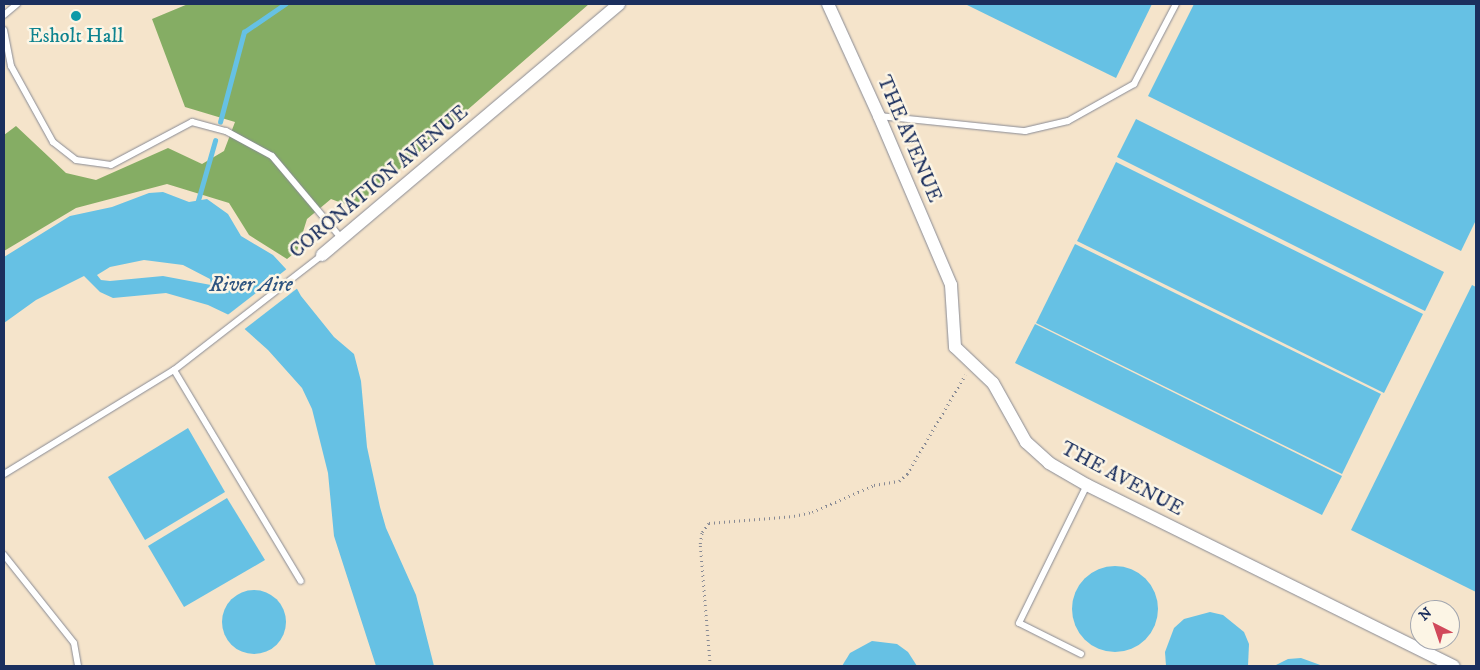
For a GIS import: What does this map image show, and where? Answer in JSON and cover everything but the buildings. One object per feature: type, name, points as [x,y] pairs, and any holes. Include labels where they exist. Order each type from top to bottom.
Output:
[{"type":"street","name":"CORONATION AVENUE","points":[[322,255],[619,4]]},
{"type":"street","name":"THE AVENUE","points":[[828,4],[879,116],[951,285],[955,347],[993,383],[1026,442],[1049,463],[1087,485],[1454,666]]},
{"type":"lane","points":[[4,14],[17,4]]},
{"type":"lane","points":[[879,116],[1025,131],[1068,121],[1134,84],[1176,4]]},
{"type":"lane","points":[[4,30],[11,66],[53,142],[76,160],[111,165],[192,122],[226,131],[272,156],[342,240]]},
{"type":"lane","name":"CORONATION AVENUE","points":[[4,474],[174,370],[322,255]]},
{"type":"lane","points":[[174,370],[301,581]]},
{"type":"lane","points":[[1081,654],[1019,623],[1087,485]]},
{"type":"lane","points":[[4,555],[74,643],[78,666]]},
{"type":"path","points":[[710,666],[700,544],[702,532],[709,523],[794,516],[812,512],[874,485],[899,480],[907,474],[971,362]]},
{"type":"green space","points":[[188,4],[589,4],[355,208],[331,199],[307,219],[297,251],[287,259],[249,235],[229,203],[167,184],[76,208],[4,251],[4,135],[16,126],[66,173],[96,180],[168,148],[202,164],[224,151],[235,122],[185,107],[152,19]]},
{"type":"water","points":[[965,4],[1152,4],[1116,78]]},
{"type":"water","points":[[1194,4],[1476,4],[1476,220],[1461,251],[1148,96]]},
{"type":"water","points":[[1136,119],[1444,272],[1425,311],[1117,157]]},
{"type":"water","points":[[1116,162],[1423,314],[1384,393],[1077,241]]},
{"type":"water","name":"River Aire","points":[[163,192],[189,202],[207,199],[228,214],[241,236],[273,255],[286,269],[301,296],[334,337],[354,354],[361,381],[367,447],[380,507],[386,528],[416,595],[434,666],[376,666],[334,536],[328,473],[312,409],[302,388],[268,350],[229,315],[208,305],[166,293],[113,298],[100,292],[84,276],[36,300],[4,323],[4,257],[70,216],[112,207],[149,193]],"holes":[[[144,260],[183,265],[210,279],[211,285],[163,276],[110,281],[101,280],[97,275],[110,267]]]},
{"type":"water","points":[[1075,244],[1381,394],[1342,474],[1036,323]]},
{"type":"water","points":[[1472,285],[1476,287],[1476,592],[1351,530]]},
{"type":"water","points":[[1035,324],[1342,476],[1322,515],[1015,363]]},
{"type":"water","points":[[188,428],[225,492],[145,540],[108,477]]},
{"type":"water","points":[[227,498],[265,560],[184,607],[148,546]]},
{"type":"water","points":[[1115,566],[1131,570],[1145,579],[1154,593],[1158,609],[1154,625],[1145,639],[1131,648],[1115,652],[1099,648],[1085,639],[1076,625],[1072,609],[1076,593],[1085,579],[1099,570]]},
{"type":"water","points":[[248,590],[260,590],[277,599],[284,610],[286,622],[284,634],[277,645],[260,654],[248,654],[236,649],[227,640],[222,628],[222,616],[227,604],[236,595]]},
{"type":"water","points":[[1210,612],[1223,615],[1244,632],[1249,644],[1248,666],[1166,666],[1165,652],[1174,628],[1184,619]]},
{"type":"water","points":[[872,641],[897,644],[908,652],[917,666],[842,666],[850,653]]},
{"type":"water","points":[[1301,658],[1323,666],[1274,666],[1288,659]]},
{"type":"pier","points":[[288,268],[299,287],[242,331],[225,317]]},
{"type":"waterway","points":[[220,122],[244,32],[285,4]]},
{"type":"waterway","points":[[197,204],[215,141]]},
{"type":"place","name":"Esholt Hall","points":[[76,16]]}]
